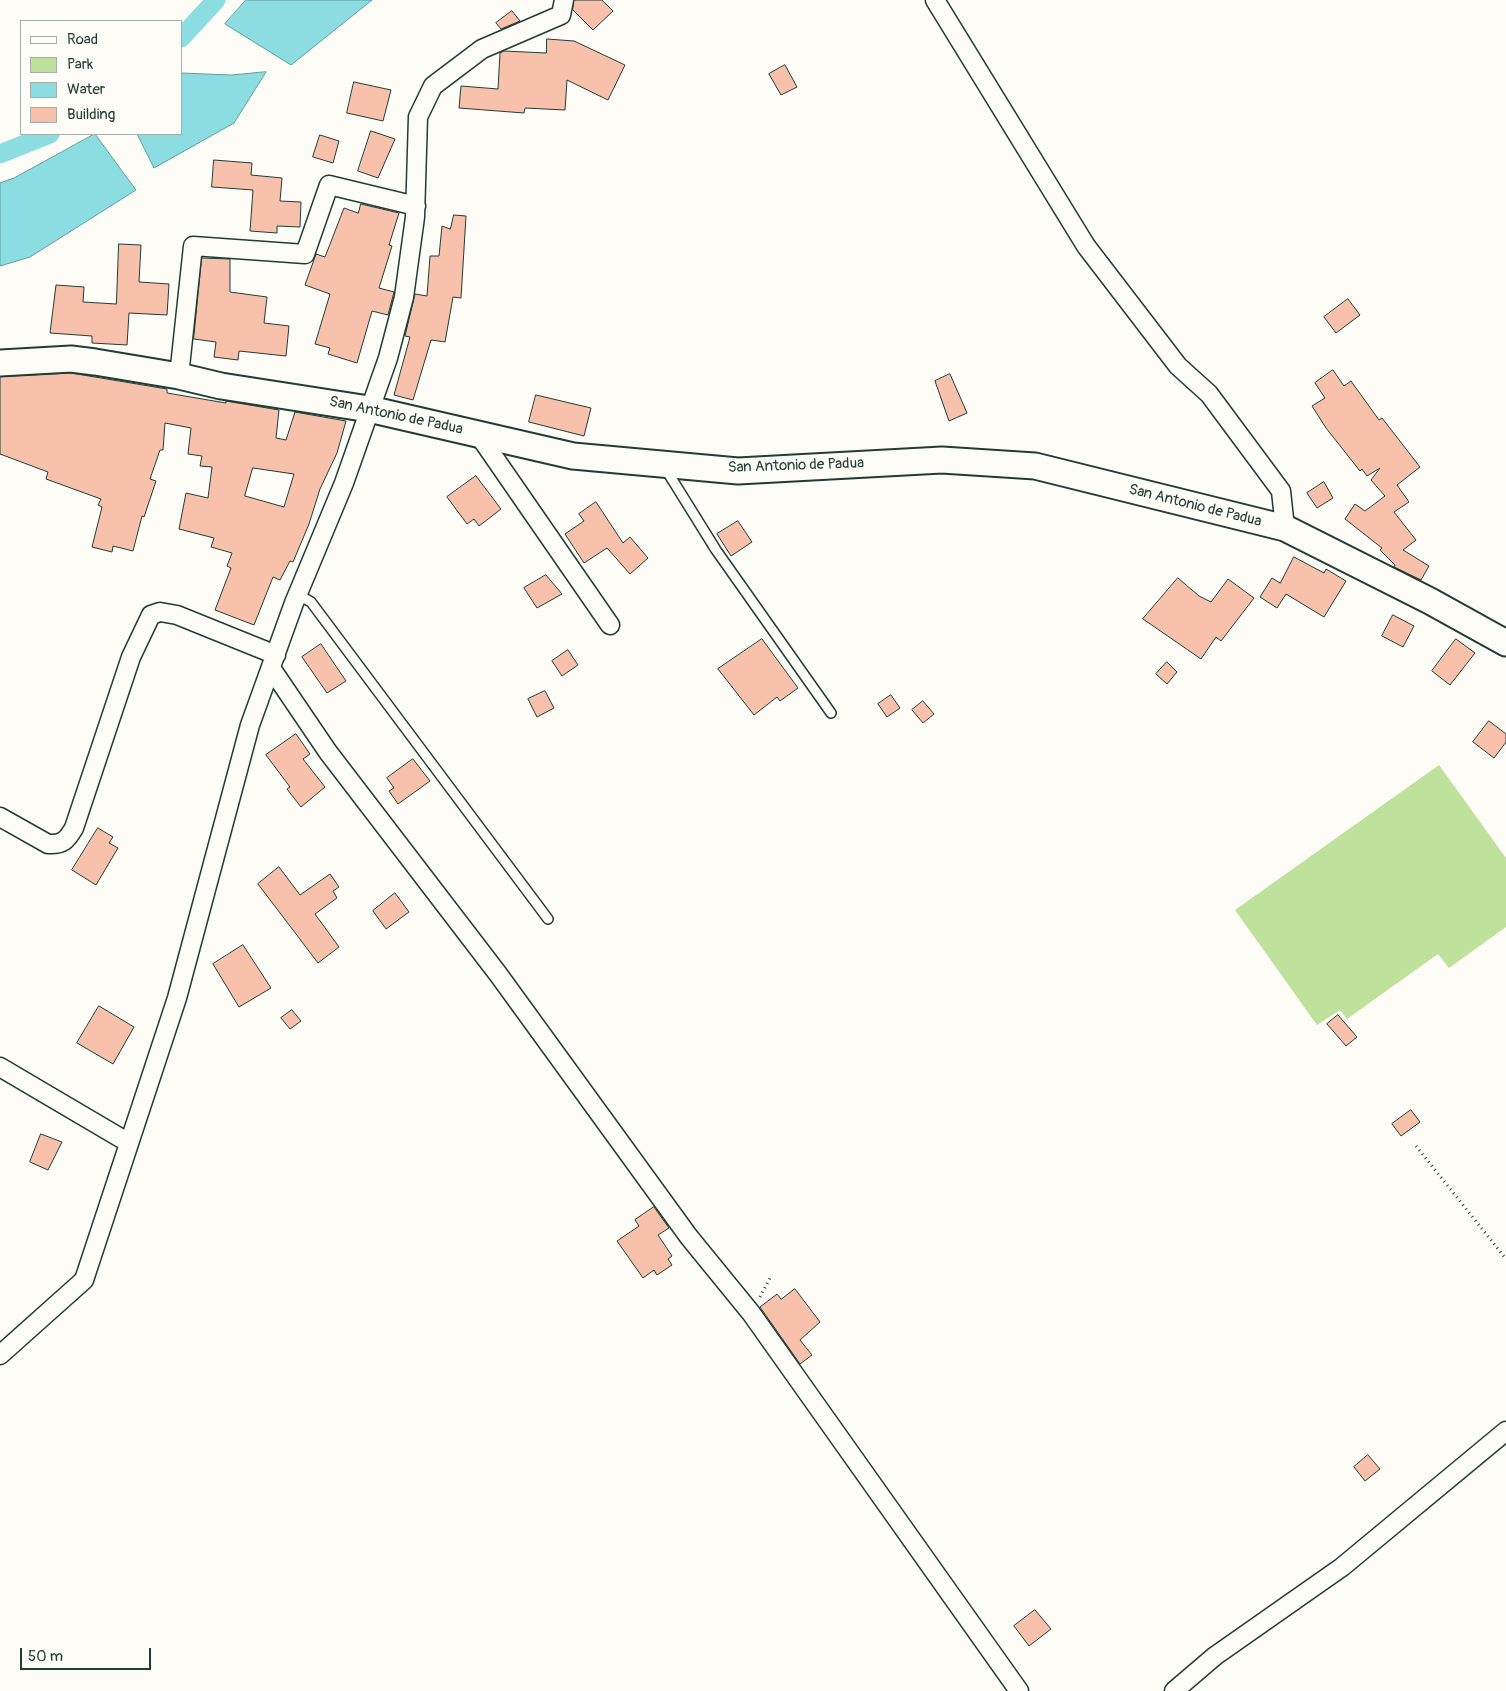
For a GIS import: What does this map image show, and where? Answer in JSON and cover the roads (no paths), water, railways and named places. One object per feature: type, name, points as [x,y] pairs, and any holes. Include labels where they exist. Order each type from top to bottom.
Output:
[{"type":"street","points":[[4,1346],[84,1280],[177,998],[250,725],[298,594],[344,483],[388,358],[404,297],[416,206],[418,117],[433,86],[482,49],[561,15],[564,0]]},
{"type":"street","points":[[934,0],[1086,246],[1178,366],[1209,394],[1280,491],[1285,528]]},
{"type":"street","points":[[179,376],[193,246],[305,254],[329,185],[416,206]]},
{"type":"street","name":"San Antonio de Padua","points":[[0,363],[71,359],[179,376],[221,386],[369,408],[573,456],[738,471],[942,460],[1034,466],[1285,528],[1430,601],[1506,643]]},
{"type":"street","points":[[478,434],[610,625]]},
{"type":"street","points":[[0,817],[48,844],[57,845],[66,841],[74,828],[131,657],[151,615],[160,612],[177,615],[273,661],[328,752],[498,974],[690,1237],[751,1313],[1019,1691]]},
{"type":"street","points":[[0,1067],[129,1143]]},
{"type":"street","points":[[1174,1691],[1215,1656],[1342,1567],[1506,1431]]},
{"type":"lane","points":[[662,463],[716,550],[831,713]]},
{"type":"lane","points":[[298,594],[311,602],[548,919]]},
{"type":"water","points":[[246,0],[372,0],[291,65],[225,24]]},
{"type":"water","points":[[266,72],[234,123],[154,168],[138,135],[182,135],[182,73],[231,75]]},
{"type":"water","points":[[96,135],[136,190],[30,257],[0,266],[0,183],[14,178]]},
{"type":"waterway","points":[[182,37],[216,0]]},
{"type":"waterway","points":[[0,154],[48,135]]}]
